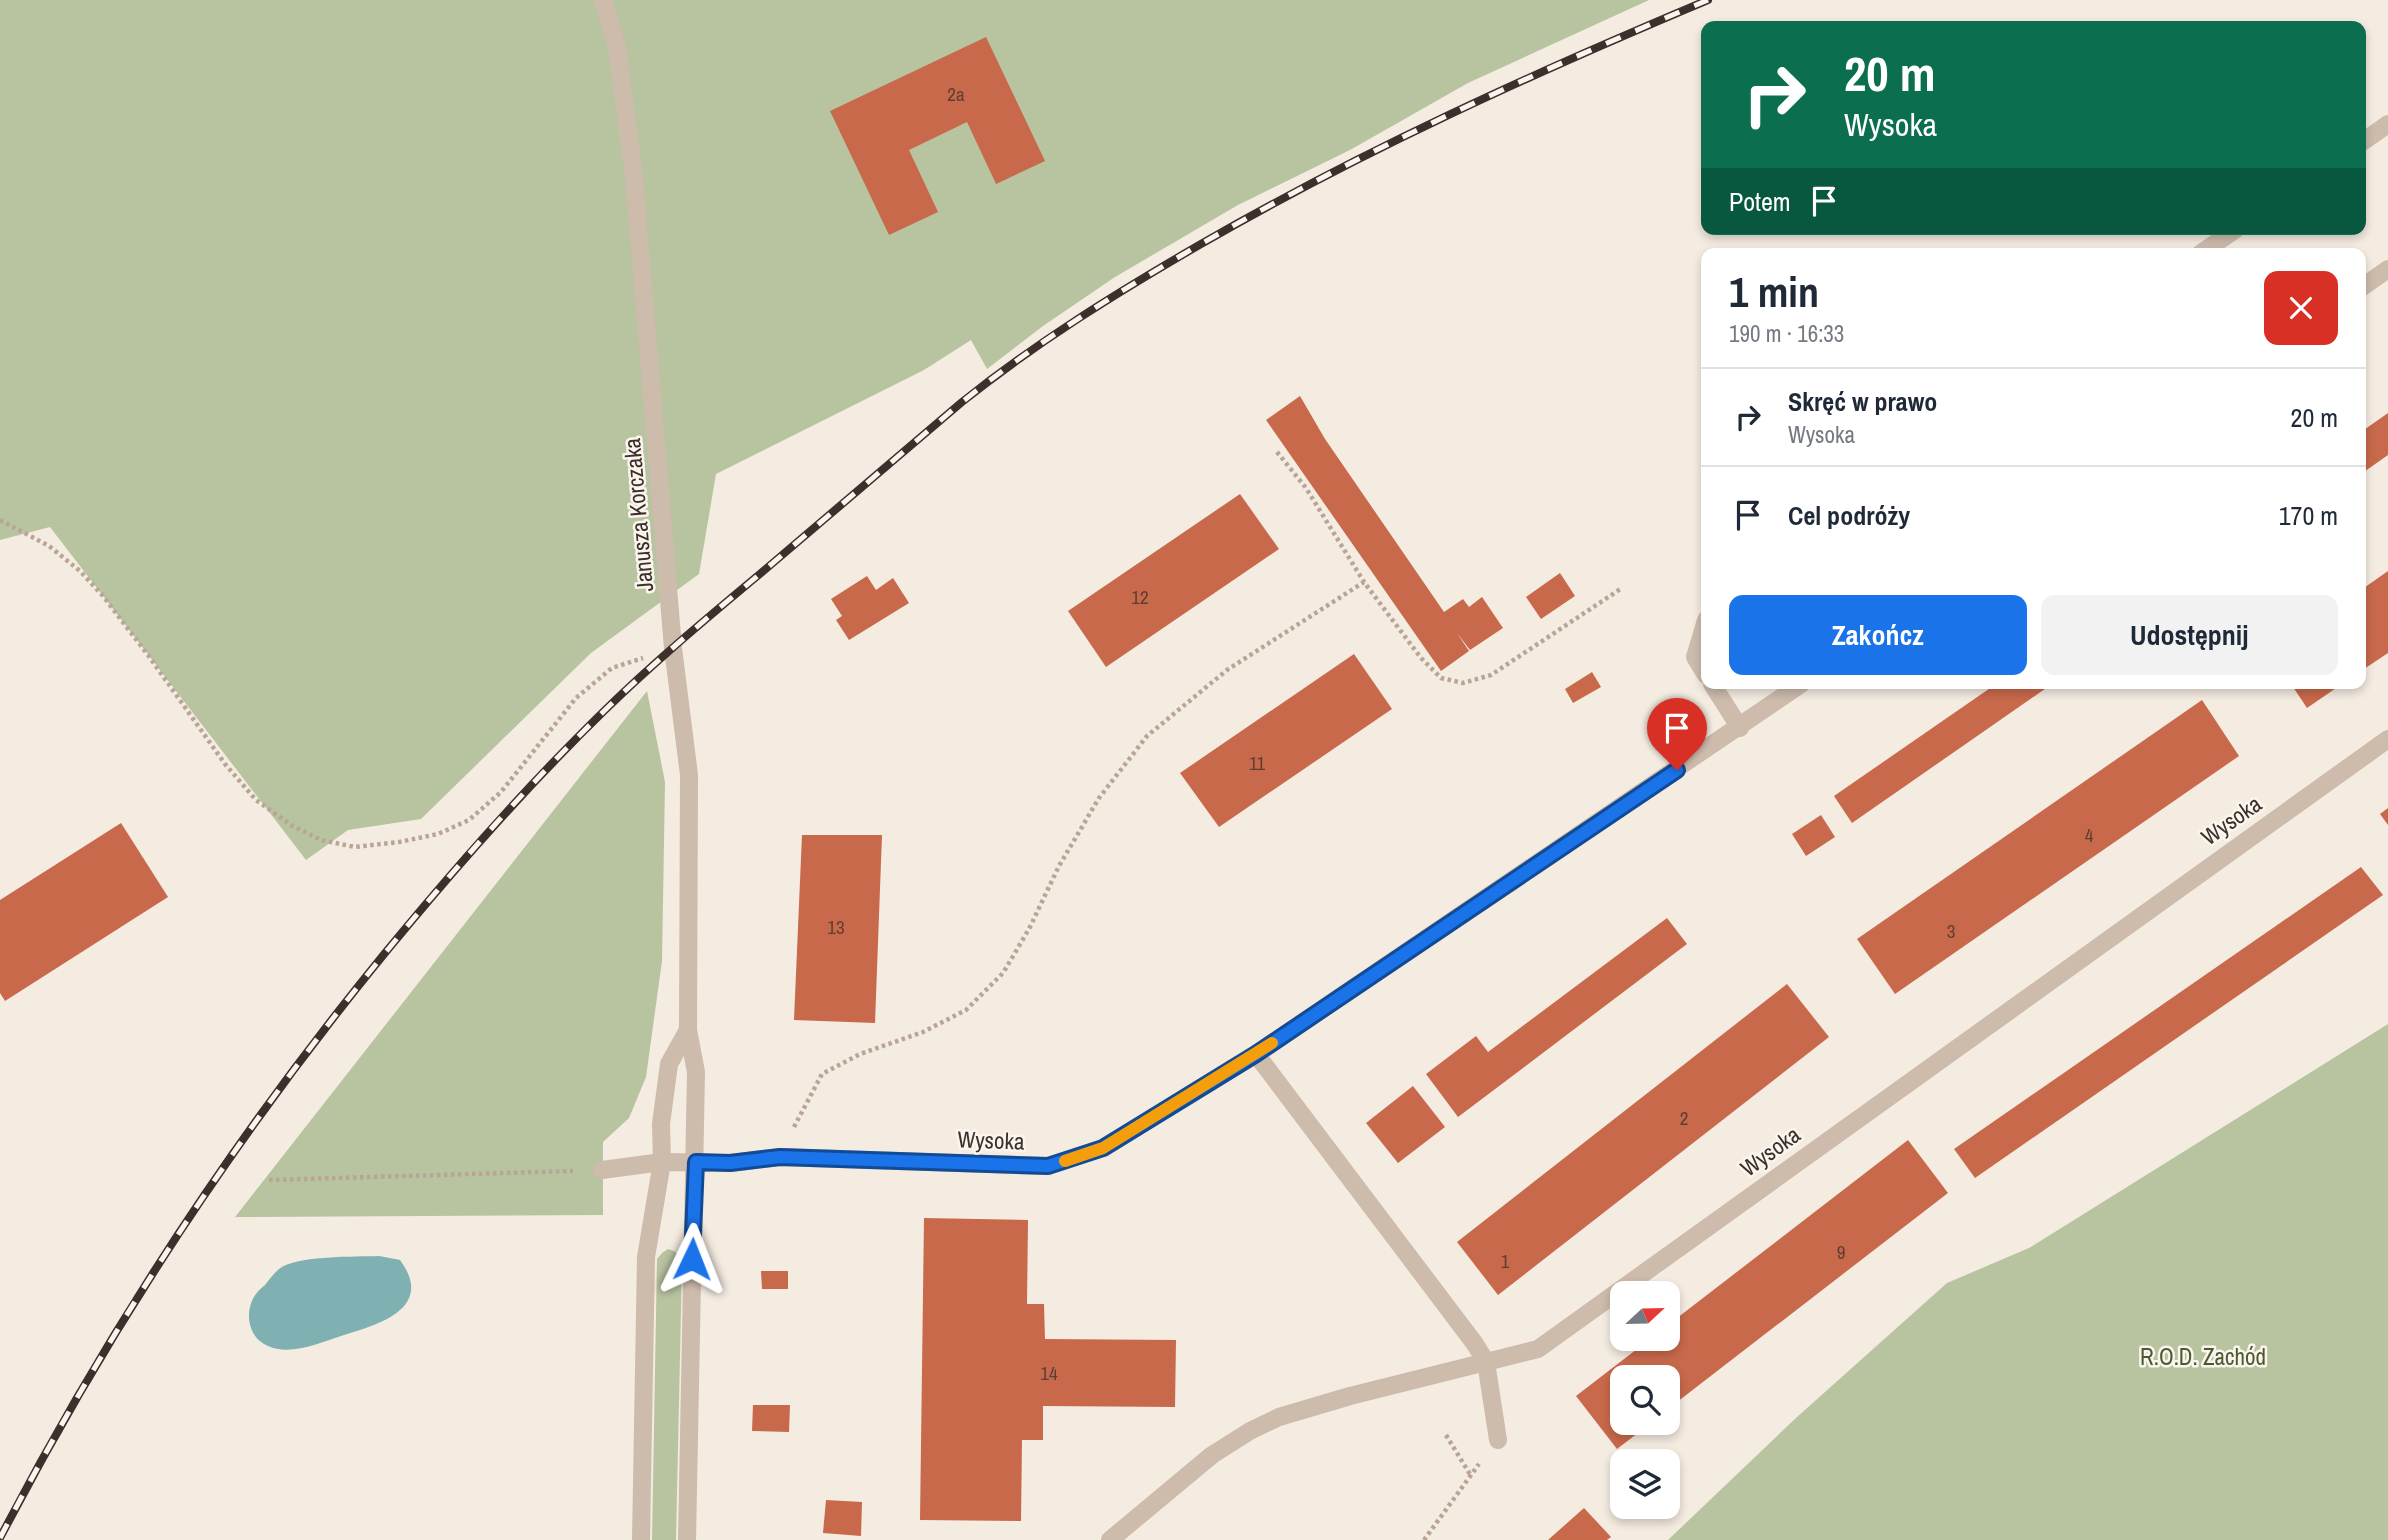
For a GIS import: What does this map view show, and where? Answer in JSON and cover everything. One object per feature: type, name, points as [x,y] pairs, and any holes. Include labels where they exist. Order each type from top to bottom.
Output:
[{"type":"street","name":"Janusza Korczaka","points":[[603,0],[617,47],[634,177],[673,648],[690,775],[688,1030],[696,1072],[696,1162]]},
{"type":"street","points":[[2366,139],[2388,124]]},
{"type":"street","points":[[2209,248],[2227,235]]},
{"type":"street","points":[[2366,284],[2388,269]]},
{"type":"street","points":[[1701,637],[1695,657],[1701,667]]},
{"type":"street","points":[[1715,689],[1740,728]]},
{"type":"street","name":"Wysoka","points":[[602,1170],[662,1162],[730,1163],[780,1157],[1048,1166],[1103,1148],[1256,1054],[1794,689]]},
{"type":"street","name":"Wysoka","points":[[1110,1540],[1212,1455],[1250,1431],[1279,1417],[1350,1396],[1538,1349],[2388,739]]},
{"type":"street","points":[[641,1540],[646,1256],[662,1162],[661,1124],[668,1064],[688,1030]]},
{"type":"street","points":[[1256,1054],[1475,1344],[1486,1362],[1498,1440]]},
{"type":"street","points":[[687,1540],[696,1162]]},
{"type":"path","points":[[1278,452],[1306,488],[1364,582],[1421,658],[1441,678],[1463,682],[1492,675],[1622,588]]},
{"type":"path","points":[[0,520],[49,546],[80,571],[110,606],[225,764],[256,800],[291,825],[321,840],[355,846],[399,842],[438,834],[469,820],[501,792],[576,698],[612,668],[673,648]]},
{"type":"path","points":[[780,1157],[822,1074],[860,1054],[923,1032],[966,1010],[1003,972],[1029,929],[1059,866],[1099,798],[1147,736],[1227,670],[1364,582]]},
{"type":"path","points":[[269,1180],[602,1170]]},
{"type":"path","points":[[1447,1435],[1471,1476]]},
{"type":"path","points":[[1424,1540],[1498,1440]]},
{"type":"green space","points":[[0,0],[1649,0],[1468,83],[1350,150],[1238,205],[1115,277],[1043,326],[987,369],[971,340],[924,370],[716,474],[699,574],[591,653],[421,819],[348,830],[306,860],[50,527],[0,540]]},
{"type":"green space","points":[[647,691],[665,782],[662,961],[646,1077],[629,1118],[603,1142],[603,1215],[235,1217]]},
{"type":"green space","name":"R.O.D. Zachód","points":[[2388,1024],[2388,1540],[1668,1540],[1797,1417],[1947,1283],[2029,1248]]},
{"type":"green space","points":[[668,1249],[678,1254],[682,1264],[676,1540],[652,1540],[657,1259]]},
{"type":"water","points":[[379,1256],[400,1260],[409,1277],[411,1291],[407,1303],[385,1320],[324,1342],[286,1350],[262,1343],[253,1333],[249,1320],[252,1301],[273,1275],[287,1264],[312,1259]]},
{"type":"building","points":[[986,37],[1045,161],[996,184],[967,122],[909,150],[938,212],[889,235],[830,111]]},
{"type":"building","points":[[1300,396],[1325,439],[1444,612],[1463,599],[1469,607],[1482,597],[1503,628],[1470,650],[1457,633],[1469,651],[1441,671],[1266,420]]},
{"type":"building","points":[[2388,413],[2388,455],[2366,470],[2366,428]]},
{"type":"building","points":[[1240,494],[1279,549],[1106,667],[1068,611]]},
{"type":"building","points":[[2388,571],[2388,653],[2366,668],[2366,586]]},
{"type":"building","points":[[1560,573],[1575,596],[1541,619],[1526,597]]},
{"type":"building","points":[[867,576],[876,590],[893,578],[909,603],[849,640],[836,620],[842,616],[831,599]]},
{"type":"building","points":[[1354,654],[1392,709],[1219,827],[1180,773]]},
{"type":"building","points":[[1592,672],[1601,687],[1573,703],[1565,689]]},
{"type":"building","points":[[1989,689],[2045,689],[1852,823],[1834,796]]},
{"type":"building","points":[[2294,689],[2335,689],[2307,708]]},
{"type":"building","points":[[2202,700],[2239,756],[1895,994],[1857,939]]},
{"type":"building","points":[[2388,808],[2388,825],[2380,814]]},
{"type":"building","points":[[1821,815],[1835,837],[1806,856],[1792,834]]},
{"type":"building","points":[[121,823],[168,897],[5,1001],[0,993],[0,900]]},
{"type":"building","points":[[802,835],[882,835],[875,1023],[794,1020]]},
{"type":"building","points":[[2361,867],[2383,895],[1975,1178],[1954,1149]]},
{"type":"building","points":[[1667,918],[1687,944],[1458,1117],[1426,1074],[1476,1036],[1488,1052]]},
{"type":"building","points":[[1787,984],[1829,1037],[1498,1295],[1457,1242]]},
{"type":"building","points":[[1413,1086],[1445,1127],[1398,1163],[1366,1123]]},
{"type":"building","points":[[1908,1140],[1948,1193],[1680,1400],[1680,1365],[1616,1365],[1634,1351],[1680,1351],[1680,1316]]},
{"type":"building","points":[[924,1218],[1028,1220],[1027,1304],[1044,1304],[1045,1339],[1176,1340],[1175,1407],[1043,1406],[1043,1440],[1022,1440],[1021,1521],[920,1520]]},
{"type":"building","points":[[761,1271],[788,1271],[788,1289],[762,1289]]},
{"type":"building","points":[[1610,1370],[1610,1435],[1635,1435],[1617,1449],[1576,1396]]},
{"type":"building","points":[[753,1405],[790,1405],[789,1432],[752,1431]]},
{"type":"building","points":[[826,1500],[862,1502],[861,1536],[823,1533]]},
{"type":"building","points":[[1584,1508],[1611,1537],[1607,1540],[1548,1540]]},
{"type":"railway","points":[[0,1538],[85,1384],[177,1235],[330,1022],[464,860],[546,770],[641,676],[962,402],[1019,359],[1109,299],[1262,210],[1387,145],[1514,84],[1708,0]]},
{"type":"slow traffic","points":[[1065,1161],[1103,1148],[1272,1043]]},
{"type":"route","points":[[692,1259],[696,1162],[730,1163],[780,1157],[1048,1166],[1103,1148],[1256,1054],[1677,770]]}]
